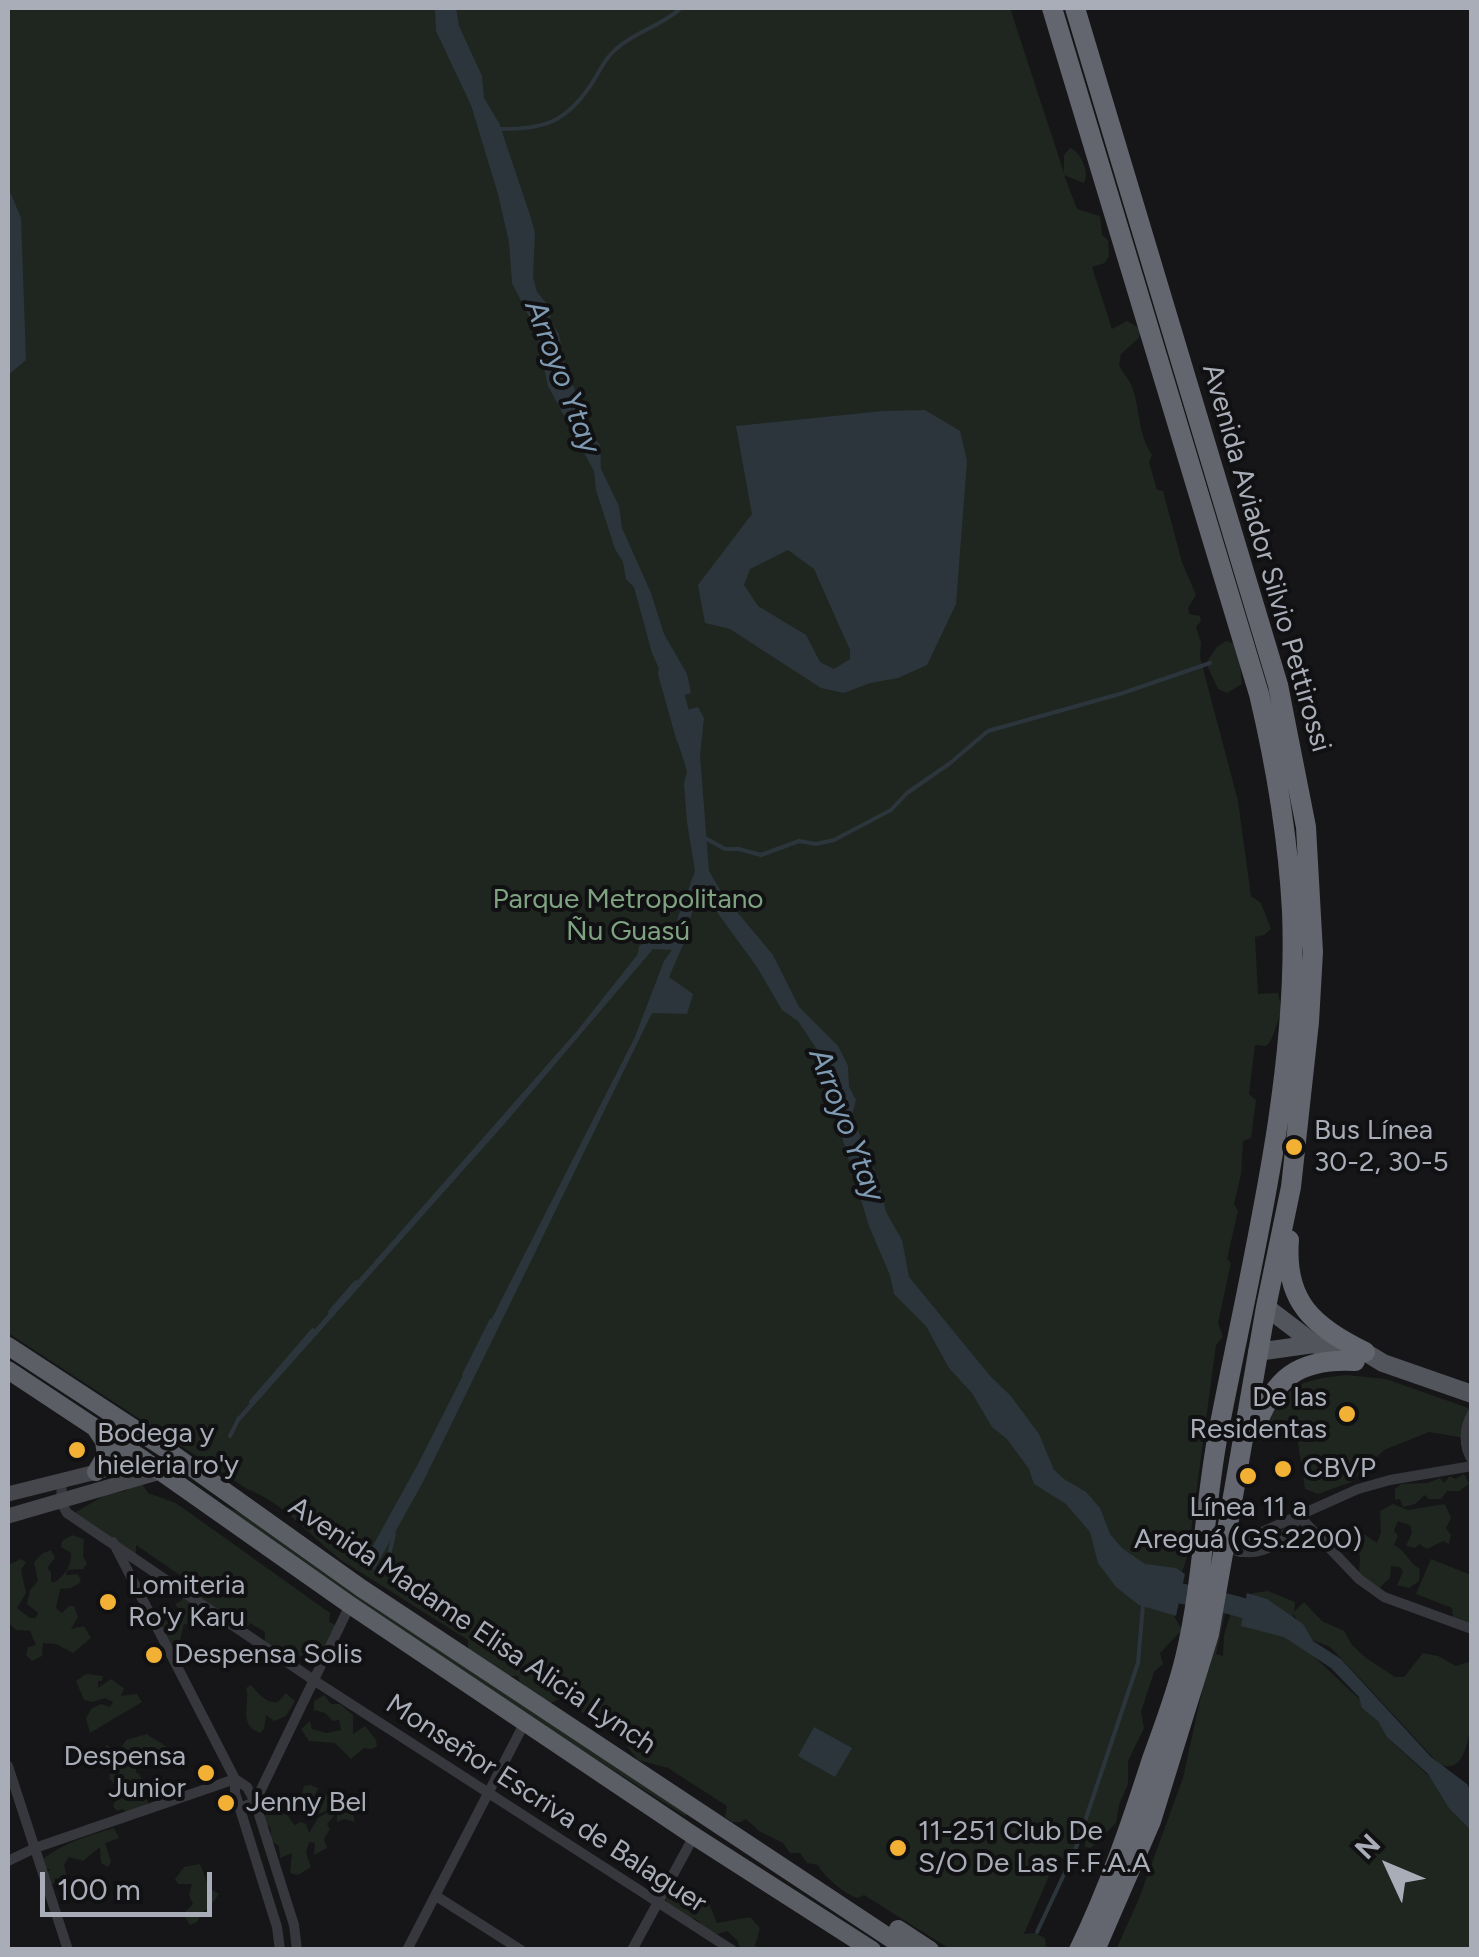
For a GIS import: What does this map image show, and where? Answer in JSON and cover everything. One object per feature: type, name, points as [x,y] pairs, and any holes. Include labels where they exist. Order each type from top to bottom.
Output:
[{"type":"highway","name":"Avenida Aviador Silvio Pettirossi","points":[[1052,8],[1254,677],[1274,758],[1286,832],[1292,912],[1288,1024],[1278,1114],[1214,1467],[1211,1572],[1195,1682],[1151,1822],[1095,1950]]},
{"type":"highway","name":"Avenida Aviador Silvio Pettirossi","points":[[1075,8],[1270,653],[1300,783],[1310,869],[1313,952],[1306,1067],[1291,1188],[1257,1352],[1238,1470],[1232,1551],[1211,1572]]},
{"type":"highway","points":[[1266,1307],[1256,1288],[1277,1146],[1278,1114]]},
{"type":"highway","points":[[1291,1188],[1288,1252],[1298,1300],[1324,1330],[1368,1359]]},
{"type":"highway","name":"Avenida Madame Elisa Alicia Lynch","points":[[8,1346],[170,1452],[361,1588],[908,1950]]},
{"type":"highway","points":[[1214,1467],[1240,1371],[1243,1363],[1257,1352]]},
{"type":"highway","points":[[1238,1470],[1261,1409],[1289,1375],[1314,1362],[1368,1359]]},
{"type":"highway","name":"Avenida Madame Elisa Alicia Lynch","points":[[8,1370],[694,1836],[872,1950]]},
{"type":"highway","points":[[96,1428],[106,1455],[96,1472]]},
{"type":"highway","points":[[144,1460],[166,1458],[224,1501],[247,1507]]},
{"type":"highway","name":"Avenida Aviador Silvio Pettirossi","points":[[1080,1950],[1116,1863],[1185,1659],[1199,1635]]},
{"type":"highway","points":[[1066,1950],[1115,1836],[1162,1703],[1185,1659]]},
{"type":"highway","points":[[1109,1950],[1172,1796],[1194,1713],[1195,1682]]},
{"type":"highway","points":[[704,1817],[728,1821],[930,1950]]},
{"type":"highway","points":[[694,1836],[707,1853],[852,1950]]},
{"type":"main road","points":[[1266,1307],[1314,1344],[1337,1356],[1368,1359],[1472,1394]]},
{"type":"main road","points":[[1257,1352],[1314,1344]]},
{"type":"main road","points":[[10,1491],[144,1460]]},
{"type":"main road","points":[[8,1516],[160,1472]]},
{"type":"street","points":[[1232,1551],[1264,1530],[1358,1489],[1472,1463],[1466,1428],[1472,1414]]},
{"type":"street","points":[[60,1502],[62,1480]]},
{"type":"street","name":"Monseñor Escriva de Balaguer","points":[[60,1502],[67,1513],[315,1681],[732,1950]]},
{"type":"street","points":[[1232,1551],[1268,1551],[1300,1517]]},
{"type":"street","points":[[1300,1517],[1368,1587],[1384,1597],[1472,1629]]},
{"type":"street","points":[[113,1541],[236,1779],[255,1802],[294,1925],[296,1950]]},
{"type":"street","points":[[240,1808],[255,1802],[350,1605]]},
{"type":"street","points":[[406,1950],[526,1721]]},
{"type":"street","points":[[8,1766],[68,1950]]},
{"type":"street","points":[[236,1779],[235,1793],[277,1927],[280,1950]]},
{"type":"street","points":[[8,1861],[35,1848],[236,1779]]},
{"type":"street","points":[[632,1950],[694,1836]]},
{"type":"street","points":[[436,1896],[521,1950]]},
{"type":"green space","name":"Parque Metropolitano Ñu Guasú","points":[[8,8],[1010,8],[1064,173],[1064,155],[1070,148],[1083,163],[1084,183],[1064,175],[1077,209],[1100,216],[1102,235],[1108,240],[1109,256],[1105,263],[1092,267],[1112,329],[1127,321],[1141,329],[1139,338],[1121,354],[1119,365],[1132,388],[1143,436],[1152,455],[1149,462],[1157,490],[1163,491],[1182,562],[1196,595],[1188,608],[1189,614],[1200,616],[1196,627],[1200,657],[1238,801],[1251,896],[1261,903],[1271,929],[1255,937],[1258,994],[1278,993],[1282,1012],[1266,1046],[1255,1045],[1249,1094],[1256,1100],[1251,1138],[1243,1141],[1234,1204],[1238,1211],[1218,1323],[1223,1337],[1216,1345],[1188,1554],[1170,1609],[1182,1630],[1160,1653],[1163,1664],[1154,1672],[1141,1712],[1144,1728],[1128,1761],[1128,1784],[1116,1823],[1091,1848],[1085,1847],[1086,1835],[1082,1831],[1070,1863],[1058,1855],[1024,1934],[1045,1938],[1046,1949],[950,1949],[864,1895],[858,1898],[847,1893],[818,1865],[807,1863],[800,1853],[790,1853],[783,1843],[746,1819],[732,1822],[725,1817],[727,1806],[668,1768],[638,1760],[618,1735],[560,1698],[548,1705],[521,1688],[518,1676],[506,1676],[468,1652],[468,1640],[344,1562],[274,1503],[8,1333]]},
{"type":"green space","points":[[1226,641],[1238,645],[1242,684],[1227,693],[1218,689],[1206,663]]},
{"type":"green space","points":[[1346,1375],[1386,1379],[1471,1409],[1471,1439],[1429,1432],[1384,1450],[1351,1482],[1318,1494],[1305,1489],[1297,1437],[1265,1431],[1279,1404],[1295,1388],[1317,1379]]},
{"type":"green space","points":[[1464,1474],[1469,1484],[1459,1491],[1447,1491],[1441,1499],[1425,1495],[1415,1504],[1403,1507],[1400,1499],[1395,1500],[1395,1489],[1401,1484],[1440,1478],[1444,1483],[1450,1476],[1455,1479]]},
{"type":"green space","points":[[185,1479],[243,1514],[687,1814],[395,1630]]},
{"type":"green space","points":[[141,1482],[148,1493],[176,1503],[330,1613],[329,1622],[335,1625],[318,1661],[306,1660],[288,1649],[284,1654],[289,1658],[287,1667],[270,1662],[264,1652],[265,1632],[250,1623],[243,1633],[211,1613],[204,1627],[184,1624],[179,1644],[170,1651],[160,1624],[168,1619],[177,1625],[180,1612],[175,1604],[182,1600],[187,1580],[136,1545],[136,1558],[74,1513],[107,1494],[126,1491]]},
{"type":"green space","points":[[1393,1504],[1408,1510],[1445,1504],[1451,1518],[1446,1528],[1451,1535],[1449,1544],[1443,1541],[1427,1549],[1419,1544],[1415,1548],[1406,1546],[1412,1532],[1410,1525],[1398,1521],[1394,1545],[1420,1569],[1419,1581],[1409,1588],[1397,1585],[1403,1572],[1400,1567],[1391,1566],[1390,1578],[1377,1590],[1359,1578],[1360,1555],[1349,1543],[1361,1532],[1377,1543],[1380,1511]]},
{"type":"green space","points":[[72,1535],[84,1539],[83,1556],[87,1564],[83,1569],[67,1570],[71,1553],[61,1547],[62,1541]]},
{"type":"green space","points":[[51,1550],[55,1558],[47,1568],[53,1583],[67,1570],[66,1575],[78,1574],[81,1582],[60,1589],[56,1608],[62,1613],[74,1606],[78,1617],[71,1629],[84,1626],[91,1638],[73,1653],[56,1644],[43,1643],[42,1656],[32,1661],[26,1655],[28,1647],[36,1645],[30,1631],[16,1630],[8,1622],[8,1565],[21,1559],[26,1562],[21,1570],[26,1593],[17,1608],[30,1618],[36,1618],[38,1613],[27,1604],[30,1590],[38,1581],[34,1562]]},
{"type":"green space","points":[[1431,1559],[1471,1575],[1471,1629],[1453,1618],[1452,1608],[1416,1594]]},
{"type":"green space","points":[[1268,1591],[1295,1602],[1294,1612],[1304,1602],[1322,1621],[1344,1631],[1366,1658],[1395,1677],[1404,1677],[1423,1653],[1456,1666],[1471,1661],[1467,1746],[1452,1766],[1439,1764],[1330,1647],[1310,1639],[1293,1614],[1293,1637],[1371,1710],[1393,1743],[1471,1823],[1471,1949],[1116,1950],[1183,1778],[1221,1604],[1227,1605],[1216,1654],[1223,1656],[1224,1635],[1233,1606],[1242,1607],[1253,1593]]},
{"type":"green space","points":[[86,1674],[103,1676],[98,1688],[111,1679],[124,1688],[121,1696],[137,1694],[142,1702],[90,1733],[86,1718],[91,1709],[101,1704],[110,1707],[113,1702],[105,1698],[84,1700],[76,1681]]},
{"type":"green space","points":[[251,1685],[269,1701],[278,1702],[286,1693],[295,1701],[286,1716],[274,1721],[266,1715],[260,1733],[247,1719],[246,1688]]},
{"type":"green space","points":[[324,1695],[331,1704],[340,1704],[353,1715],[353,1734],[365,1726],[377,1746],[364,1748],[351,1759],[335,1743],[309,1741],[301,1729],[310,1721],[312,1729],[326,1733],[341,1730],[339,1720],[333,1721],[314,1710],[314,1701]]},
{"type":"green space","points":[[147,1734],[168,1748],[174,1763],[166,1767],[158,1759],[149,1759],[146,1752],[137,1753],[136,1772],[146,1788],[147,1807],[127,1813],[123,1809],[117,1811],[113,1806],[116,1791],[109,1778],[111,1769],[95,1765],[102,1748],[108,1745],[113,1752],[112,1764],[119,1768],[117,1755],[126,1740]]},
{"type":"green space","points":[[304,1786],[318,1788],[314,1798],[318,1802],[332,1790],[354,1798],[364,1792],[369,1796],[368,1808],[361,1812],[352,1809],[355,1822],[337,1822],[341,1804],[336,1799],[323,1812],[304,1816],[300,1802]]},
{"type":"green space","points":[[273,1794],[295,1825],[306,1824],[309,1833],[318,1818],[328,1812],[335,1815],[327,1824],[327,1848],[314,1855],[315,1843],[309,1842],[306,1853],[311,1867],[298,1875],[290,1873],[292,1853],[280,1858],[279,1846],[271,1841],[271,1829],[264,1820],[265,1815],[276,1815],[266,1803]]},
{"type":"green space","points":[[114,1828],[119,1838],[105,1843],[111,1862],[108,1867],[101,1863],[100,1847],[83,1861],[69,1857],[64,1865],[67,1877],[50,1885],[45,1875],[50,1869],[40,1869],[40,1861],[66,1845]]},
{"type":"green space","points":[[200,1864],[209,1888],[219,1894],[197,1922],[190,1925],[183,1914],[193,1904],[189,1895],[192,1884],[178,1884],[175,1879],[184,1867]]},
{"type":"green space","points":[[673,1888],[686,1894],[694,1905],[708,1901],[717,1923],[750,1917],[760,1928],[755,1946],[765,1949],[740,1949],[738,1941],[727,1931],[714,1935],[696,1919],[676,1919],[667,1908],[665,1894]]},
{"type":"water","points":[[435,8],[456,8],[459,26],[482,76],[484,98],[499,123],[535,233],[533,277],[537,292],[551,309],[550,320],[559,334],[565,368],[591,433],[600,445],[601,469],[619,506],[622,528],[651,593],[664,634],[687,674],[691,693],[668,701],[634,587],[626,579],[596,490],[594,471],[548,386],[536,330],[512,283],[509,242],[498,194],[471,105],[436,31]]},
{"type":"water","points":[[8,187],[21,218],[26,360],[8,375]]},
{"type":"water","points":[[925,410],[960,431],[967,461],[956,604],[927,665],[898,678],[844,693],[821,688],[730,629],[705,623],[698,585],[752,514],[736,426]],"holes":[[[788,550],[814,569],[850,650],[850,659],[834,669],[820,662],[806,635],[758,606],[744,585],[750,569]]]},
{"type":"water","points":[[698,707],[704,718],[700,755],[709,871],[723,895],[773,955],[799,1007],[838,1046],[848,1066],[849,1087],[856,1100],[852,1116],[878,1178],[886,1212],[902,1240],[909,1277],[1010,1395],[1039,1434],[1054,1470],[1086,1492],[1100,1508],[1110,1534],[1122,1548],[1145,1564],[1176,1568],[1185,1574],[1176,1616],[1139,1605],[1116,1587],[1098,1563],[1090,1532],[1066,1504],[1034,1484],[1029,1469],[949,1368],[926,1326],[894,1294],[869,1226],[842,1137],[830,1078],[820,1054],[798,1021],[782,1010],[757,967],[698,886],[686,938],[669,977],[693,994],[687,1014],[652,1013],[423,1482],[374,1570],[368,1563],[370,1551],[635,1037],[664,961],[672,950],[653,949],[506,1122],[240,1421],[237,1418],[577,1031],[638,954],[639,946],[647,941],[675,942],[678,917],[695,871],[687,822],[687,771],[672,714]]},
{"type":"water","points":[[1247,1593],[1267,1599],[1303,1624],[1313,1641],[1341,1659],[1431,1757],[1467,1784],[1471,1791],[1471,1830],[1449,1808],[1428,1774],[1387,1737],[1378,1721],[1362,1708],[1359,1697],[1331,1668],[1284,1637],[1241,1626]]},
{"type":"water","points":[[814,1727],[852,1748],[835,1777],[798,1756]]},
{"type":"waterway","points":[[496,129],[528,128],[564,115],[584,94],[612,52],[681,8]]},
{"type":"waterway","points":[[705,838],[725,849],[761,855],[799,841],[816,844],[834,840],[891,810],[907,793],[988,731],[1123,693],[1210,663]]},
{"type":"waterway","name":"Arroyo Ytay","points":[[668,673],[686,737]]},
{"type":"waterway","points":[[330,1312],[356,1282]]},
{"type":"waterway","points":[[464,1375],[491,1321]]},
{"type":"waterway","points":[[251,1402],[313,1330]]},
{"type":"waterway","points":[[230,1436],[239,1418]]},
{"type":"waterway","points":[[388,1559],[394,1534]]},
{"type":"waterway","name":"Arroyo Ytay","points":[[1158,1588],[1270,1618]]},
{"type":"waterway","points":[[1037,1932],[1075,1851],[1138,1663],[1143,1605]]},
{"type":"place","name":"Bus Línea 30-2, 30-5","points":[[1294,1147]]},
{"type":"place","name":"De las Residentas","points":[[1347,1414]]},
{"type":"place","name":"Bodega y hieleria ro'y","points":[[77,1450]]},
{"type":"place","name":"CBVP","points":[[1283,1469]]},
{"type":"place","name":"Línea 11 a Areguá (GS.2200)","points":[[1248,1476]]},
{"type":"place","name":"Lomiteria Ro'y Karu","points":[[108,1602]]},
{"type":"place","name":"Despensa Solis","points":[[154,1655]]},
{"type":"place","name":"Despensa Junior","points":[[206,1773]]},
{"type":"place","name":"Jenny Bel","points":[[226,1803]]},
{"type":"place","name":"11-251 Club De S/O De Las F.F.A.A","points":[[898,1848]]}]
